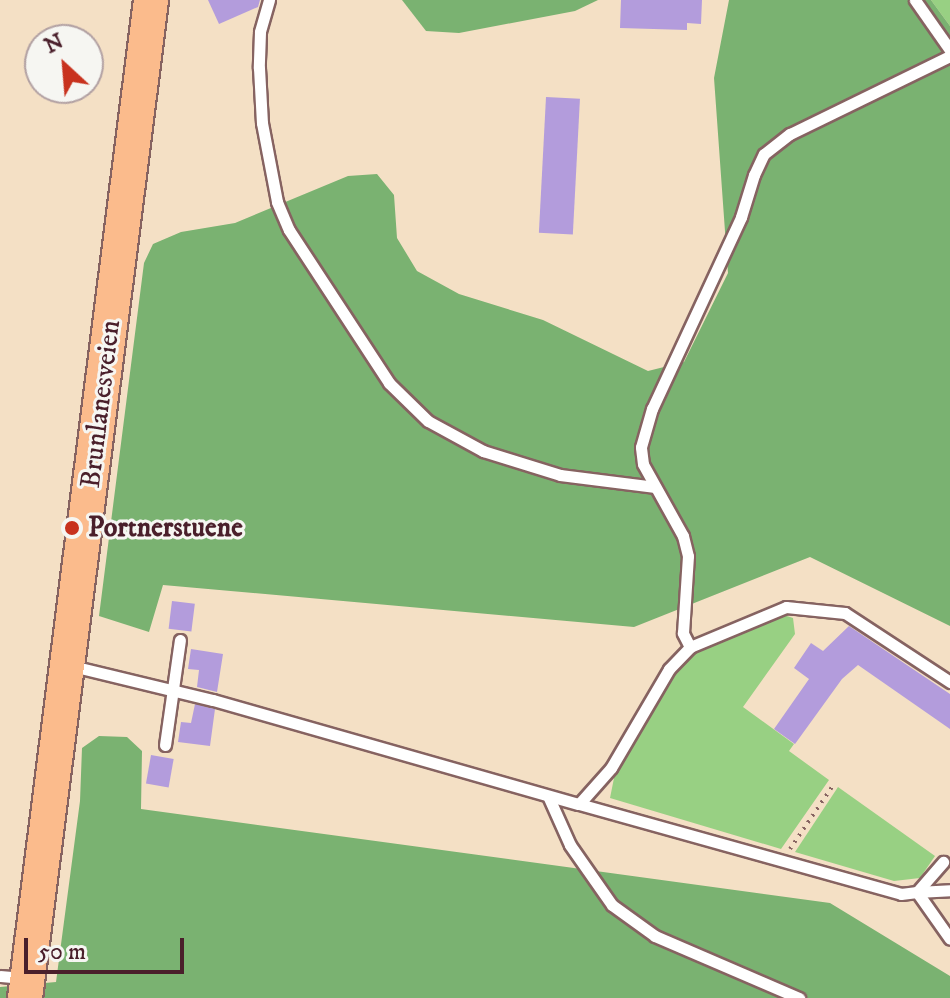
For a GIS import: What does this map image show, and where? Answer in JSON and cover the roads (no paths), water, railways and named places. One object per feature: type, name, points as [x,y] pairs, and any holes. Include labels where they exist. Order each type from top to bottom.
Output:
[{"type":"main road","name":"Brunlanesveien","points":[[18,984],[67,664],[151,0]]},
{"type":"lane","points":[[269,0],[260,32],[259,68],[266,149],[277,202],[289,230],[389,383],[428,421],[483,451],[560,475],[655,487]]},
{"type":"lane","points":[[915,0],[950,50]]},
{"type":"lane","points":[[690,647],[683,633],[688,556],[643,464],[641,447],[652,409],[741,217],[764,154],[816,120],[950,56]]},
{"type":"lane","points":[[579,804],[611,768],[669,669],[690,647],[786,607],[819,606],[845,613],[950,682]]},
{"type":"lane","points":[[165,745],[180,640]]},
{"type":"lane","points":[[67,664],[901,894],[950,890]]},
{"type":"lane","points":[[549,798],[570,845],[612,905],[655,936],[799,998]]},
{"type":"lane","points":[[917,892],[943,862]]},
{"type":"lane","points":[[917,892],[950,939]]},
{"type":"place","name":"Portnerstuene","points":[[72,528]]}]
